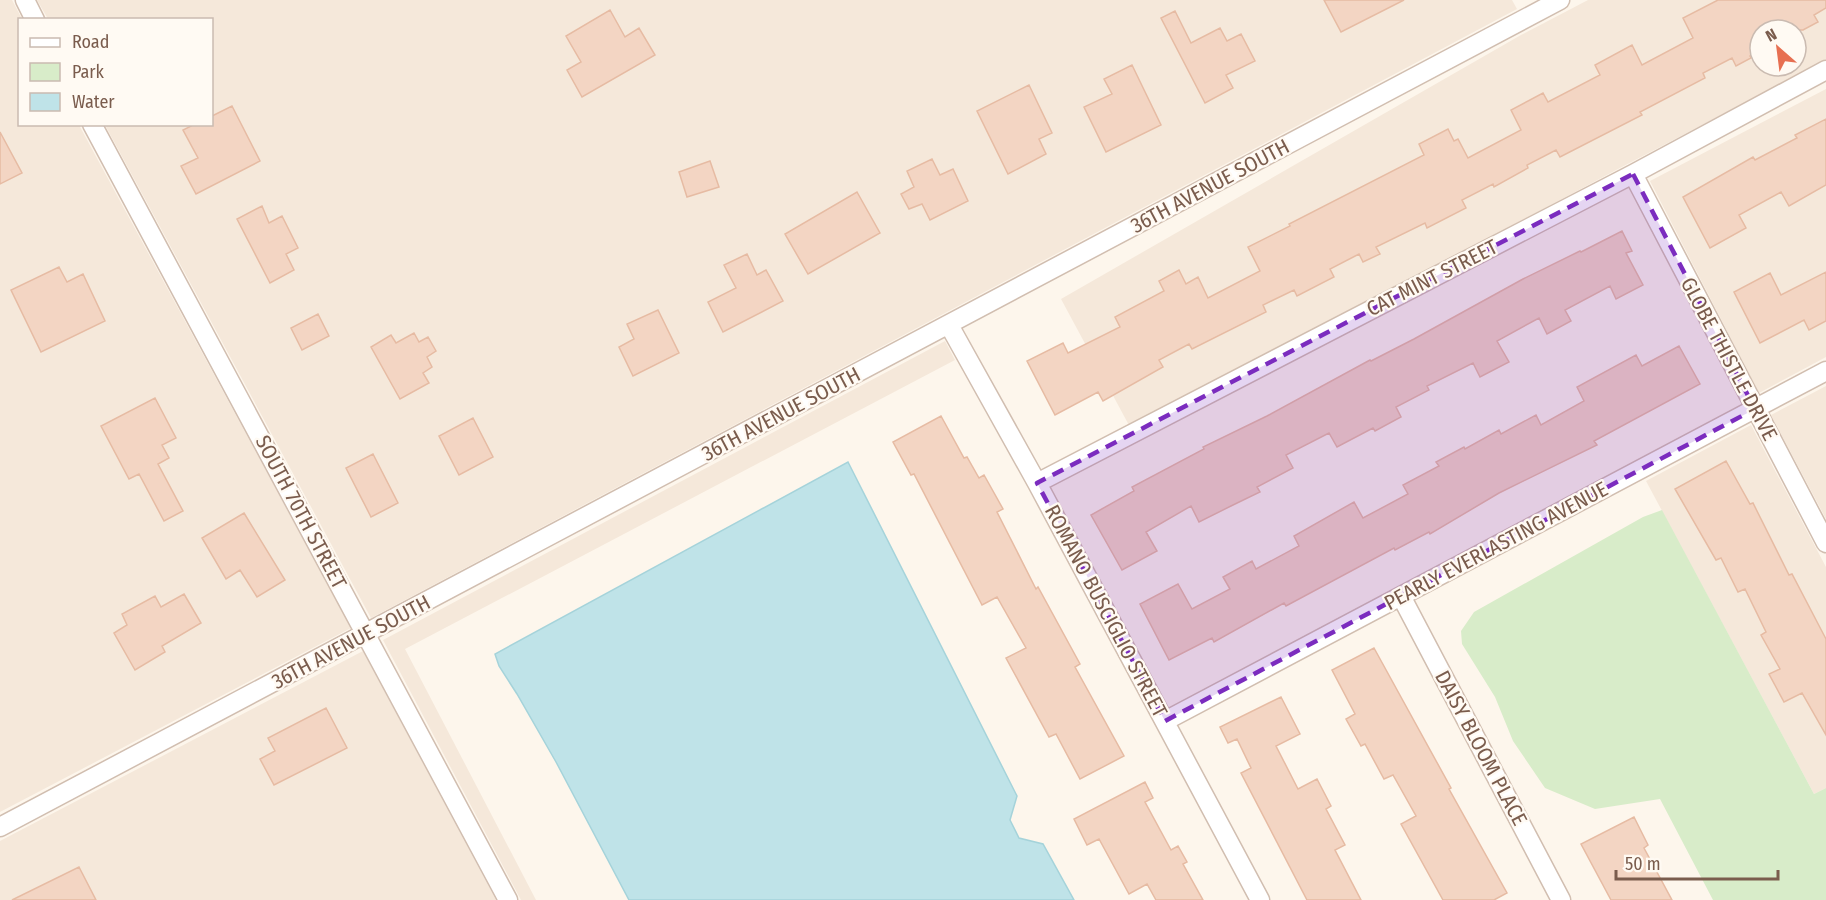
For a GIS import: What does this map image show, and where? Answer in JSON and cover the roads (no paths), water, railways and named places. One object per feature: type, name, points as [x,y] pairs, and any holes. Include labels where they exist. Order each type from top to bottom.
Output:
[{"type":"street","points":[[25,0],[34,18]]},
{"type":"street","name":"36TH AVENUE SOUTH","points":[[0,827],[949,325],[1529,7],[1560,0]]},
{"type":"street","name":"CAT MINT STREET","points":[[1037,483],[1633,174],[1826,70]]},
{"type":"street","name":"SOUTH 70TH STREET","points":[[93,126],[508,900]]},
{"type":"street","name":"GLOBE THISTLE DRIVE","points":[[1633,174],[1826,543]]},
{"type":"street","name":"ROMANO BUSCIGLIO STREET","points":[[949,325],[1037,483],[1260,900]]},
{"type":"street","name":"PEARLY EVERLASTING AVENUE","points":[[1165,721],[1826,372]]},
{"type":"street","name":"DAISY BLOOM PLACE","points":[[1401,596],[1562,900]]},
{"type":"water","points":[[848,462],[1017,796],[1010,820],[1019,838],[1043,844],[1074,900],[629,900],[556,762],[499,666],[495,654]]}]
